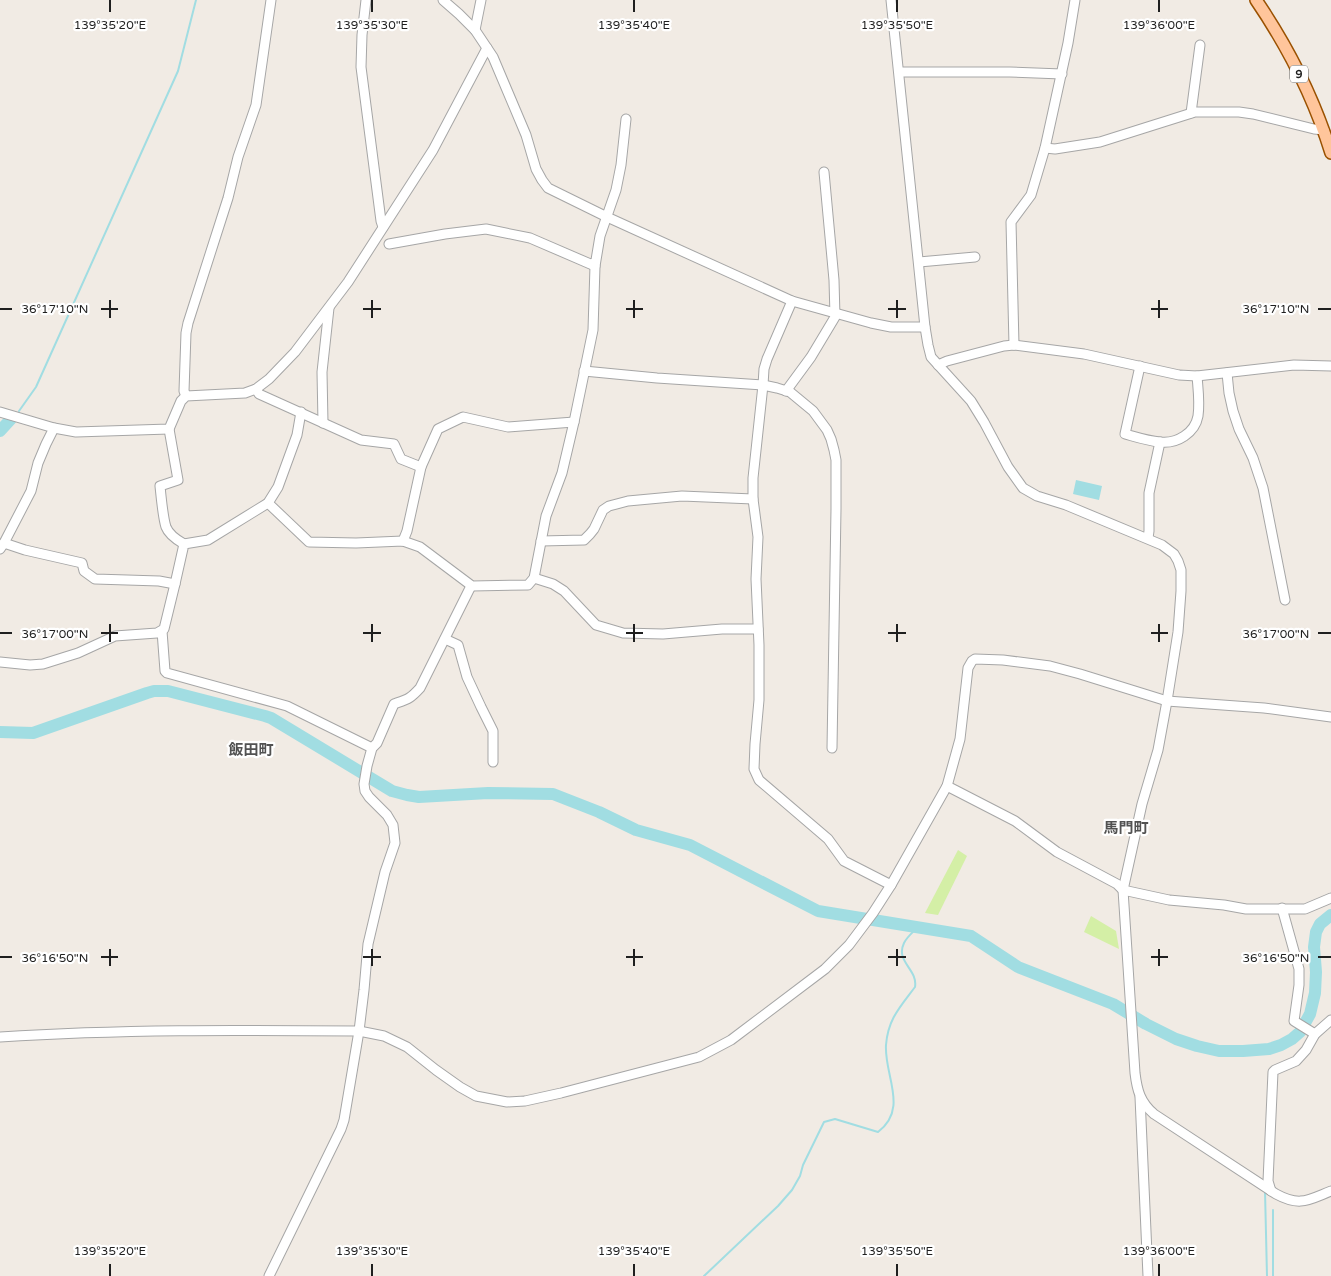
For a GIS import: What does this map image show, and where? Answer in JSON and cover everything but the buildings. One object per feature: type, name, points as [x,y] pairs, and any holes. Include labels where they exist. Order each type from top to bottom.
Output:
[{"type":"main road","name":"9","points":[[1256,0],[1293,62],[1310,96],[1330,149]]},
{"type":"street","points":[[186,396],[184,391],[188,323],[256,105],[271,0]]},
{"type":"street","points":[[366,0],[361,67],[383,227]]},
{"type":"street","points":[[443,0],[475,30],[493,57],[526,135],[536,169],[548,188],[606,217],[792,300],[884,326],[925,327]]},
{"type":"street","points":[[475,30],[481,0]]},
{"type":"street","points":[[892,0],[925,327],[931,357],[971,401],[1008,467],[1023,488],[1037,496],[1066,505],[1162,544],[1174,554],[1181,570],[1178,632],[1168,701],[1158,750],[1142,804],[1123,890],[1137,1088],[1140,1097],[1154,1114],[1274,1193],[1289,1200],[1300,1202],[1331,1191]]},
{"type":"street","points":[[1014,345],[1011,222],[1031,194],[1045,148],[1062,74],[1075,0]]},
{"type":"street","points":[[1191,114],[1200,45]]},
{"type":"street","points":[[301,412],[294,444],[278,487],[268,503],[208,540],[184,544],[177,540],[166,526],[160,486],[178,480],[169,429],[181,400],[186,396],[245,393],[256,389],[270,379],[296,352],[348,282],[433,150],[487,48]]},
{"type":"street","points":[[900,72],[1062,74]]},
{"type":"street","points":[[1045,148],[1055,149],[1100,142],[1195,112],[1239,112],[1324,130]]},
{"type":"street","points":[[268,503],[309,542],[403,541],[420,547],[471,586],[528,585],[534,578],[546,516],[562,474],[574,422],[593,330],[595,266],[600,236],[616,190],[626,119]]},
{"type":"street","points":[[786,391],[826,334],[835,317],[834,280],[824,172]]},
{"type":"street","points":[[389,244],[445,234],[486,230],[530,238],[595,266]]},
{"type":"street","points":[[919,262],[974,257]]},
{"type":"street","points":[[792,300],[764,369],[753,478],[753,499],[758,537],[756,579],[759,700],[754,769],[759,780],[828,839],[844,861],[891,885]]},
{"type":"street","points":[[324,423],[322,372],[329,308]]},
{"type":"street","points":[[938,365],[947,361],[1014,345],[1084,354],[1179,375],[1227,374],[1294,365],[1331,366]]},
{"type":"street","points":[[1140,366],[1125,434],[1160,442],[1169,442],[1185,437],[1193,430],[1198,416],[1197,376]]},
{"type":"street","points":[[584,370],[657,378],[763,385],[790,392],[814,411],[821,420],[831,439],[836,460],[832,748]]},
{"type":"street","points":[[1227,374],[1233,411],[1262,488],[1285,600]]},
{"type":"street","points":[[256,389],[260,394],[361,440],[394,444],[401,459],[421,467]]},
{"type":"street","points":[[0,412],[54,428],[76,432],[169,429]]},
{"type":"street","points":[[403,541],[407,532],[421,467],[438,428],[464,418],[508,427],[574,422]]},
{"type":"street","points":[[54,428],[38,463],[31,490],[2,546],[82,563],[84,571],[96,579],[159,581],[175,584]]},
{"type":"street","points":[[1148,538],[1149,493],[1160,442]]},
{"type":"street","points":[[541,541],[584,540],[590,534],[603,510],[609,506],[628,501],[682,496],[753,499]]},
{"type":"street","points":[[0,662],[30,665],[43,664],[78,653],[115,636],[162,631],[165,627],[184,544]]},
{"type":"street","points":[[534,578],[553,584],[564,592],[596,625],[623,632],[663,634],[722,629],[758,629]]},
{"type":"street","points":[[269,1276],[342,1129],[344,1120],[359,1031],[368,944],[385,872],[395,843],[393,825],[387,815],[365,791],[364,784],[372,748],[377,743],[394,704],[412,697],[420,688],[471,586]]},
{"type":"street","points":[[162,631],[165,671],[168,674],[287,706],[372,748]]},
{"type":"street","points":[[445,639],[458,645],[467,676],[493,731],[493,762]]},
{"type":"street","points":[[0,1037],[78,1032],[175,1030],[359,1031],[384,1036],[407,1047],[444,1076],[476,1096],[507,1102],[524,1101],[561,1093],[699,1056],[731,1040],[825,970],[850,945],[891,885],[947,786],[960,739],[968,668],[975,659],[1003,660],[1050,666],[1168,701],[1264,708],[1331,717]]},
{"type":"street","points":[[947,786],[1015,821],[1057,852],[1117,884],[1123,890],[1169,900],[1246,908],[1298,910],[1331,898]]},
{"type":"street","points":[[1282,908],[1299,969],[1299,985],[1294,1021],[1313,1033]]},
{"type":"street","points":[[1274,1193],[1268,1181],[1273,1072],[1296,1061],[1306,1050],[1313,1033],[1331,1020]]},
{"type":"street","points":[[1140,1097],[1148,1276]]},
{"type":"green space","points":[[958,850],[967,856],[938,915],[925,913]]},
{"type":"green space","points":[[1091,916],[1116,931],[1119,949],[1084,932]]},
{"type":"water","points":[[1076,480],[1102,486],[1099,500],[1073,494]]},
{"type":"waterway","points":[[19,411],[36,387],[178,71],[196,0]]},
{"type":"waterway","points":[[0,431],[11,419]]},
{"type":"waterway","points":[[0,732],[33,733],[154,691],[168,691],[265,716],[392,791],[419,797],[488,793],[553,794],[599,812],[636,830],[690,845],[818,911],[971,936],[1018,967],[1113,1004],[1176,1039],[1219,1051],[1269,1049],[1292,1039],[1300,1032],[1310,1014],[1315,993],[1314,947],[1316,932],[1320,924],[1331,915]]},
{"type":"waterway","points":[[704,1276],[778,1206],[792,1190],[824,1122],[835,1119],[878,1132],[887,1123],[892,1113],[894,1102],[886,1057],[887,1036],[892,1020],[915,987],[913,975],[904,961],[902,950],[905,941],[917,928]]},
{"type":"waterway","points":[[1265,1191],[1267,1276]]},
{"type":"waterway","points":[[1273,1210],[1273,1276]]},
{"type":"district","name":"飯田町","points":[[251,750]]},
{"type":"district","name":"馬門町","points":[[1126,828]]}]
